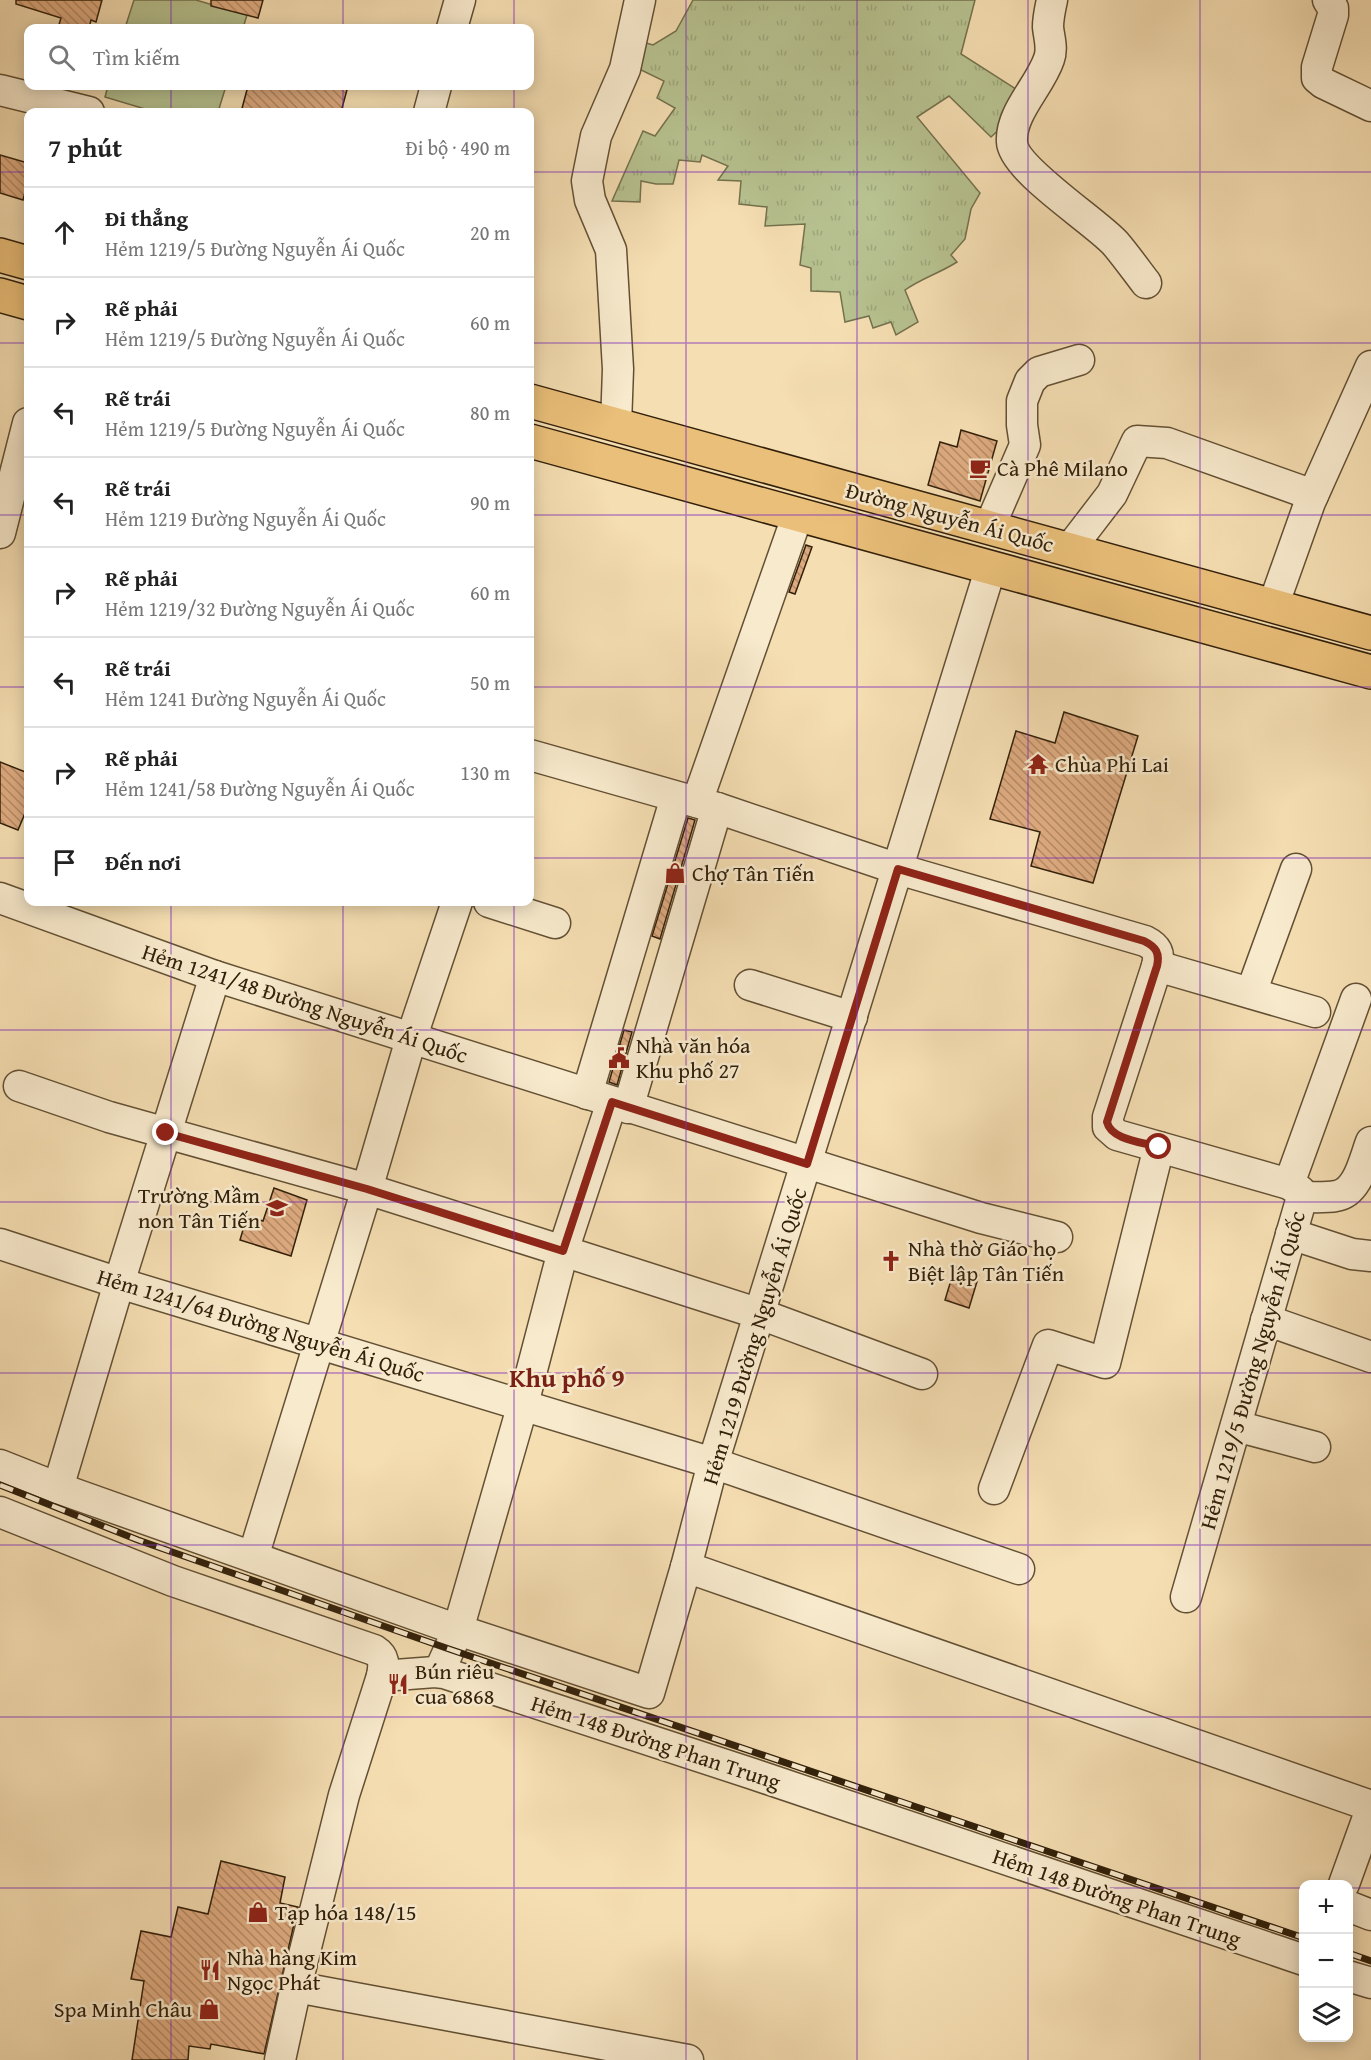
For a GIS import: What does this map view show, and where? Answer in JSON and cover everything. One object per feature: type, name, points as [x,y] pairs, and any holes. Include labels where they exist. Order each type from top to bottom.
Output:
[{"type":"main road","points":[[0,255],[24,262]]},
{"type":"main road","points":[[0,295],[24,302]]},
{"type":"main road","name":"Đường Nguyễn Ái Quốc","points":[[534,402],[1371,633]]},
{"type":"main road","name":"Đường Nguyễn Ái Quốc","points":[[534,442],[1371,672]]},
{"type":"street","points":[[453,24],[460,0]]},
{"type":"street","points":[[616,424],[618,369],[612,250],[590,200],[587,181],[596,136],[625,69],[640,0]]},
{"type":"street","points":[[1052,0],[1048,27],[1051,49],[1049,59],[1031,95],[1019,112],[1013,126],[1011,144],[1022,164],[1114,243],[1146,283]]},
{"type":"street","points":[[1328,0],[1333,8],[1333,15],[1317,67],[1317,78],[1371,106]]},
{"type":"street","points":[[0,90],[73,108]]},
{"type":"street","points":[[430,108],[435,90]]},
{"type":"street","points":[[990,528],[1025,445],[1022,401],[1030,381],[1040,372],[1078,360]]},
{"type":"street","points":[[1273,606],[1313,495],[1371,366]]},
{"type":"street","points":[[0,534],[24,439]]},
{"type":"street","points":[[1069,550],[1112,494],[1137,441],[1167,443],[1313,495]]},
{"type":"street","points":[[439,1672],[458,1630],[523,1404],[563,1251],[696,802],[798,514]]},
{"type":"street","name":"Hẻm 1219 Đường Nguyễn Ái Quốc","points":[[458,1630],[649,1693],[686,1567],[713,1463],[991,567]]},
{"type":"street","points":[[534,756],[696,802],[898,869],[1144,941],[1157,950],[1159,956],[1157,966],[1315,1012]]},
{"type":"street","points":[[609,1101],[696,802]]},
{"type":"street","points":[[1251,993],[1296,869]]},
{"type":"street","name":"Hẻm 1241/48 Đường Nguyễn Ái Quốc","points":[[0,898],[215,976],[411,1039],[981,1218],[1057,1237]]},
{"type":"street","points":[[253,1557],[411,1039],[456,906]]},
{"type":"street","points":[[502,906],[555,923]]},
{"type":"street","name":"Hẻm 1219/5 Đường Nguyễn Ái Quốc","points":[[1157,966],[1107,1122],[1108,1127],[1117,1135],[1295,1191],[1291,1234],[1186,1597]]},
{"type":"street","points":[[58,1488],[119,1282],[215,976]]},
{"type":"street","points":[[750,985],[852,1017]]},
{"type":"street","points":[[1356,999],[1295,1191],[1337,1196],[1348,1192],[1356,1180],[1371,1142]]},
{"type":"street","points":[[19,1086],[109,1117],[367,1189],[563,1251],[760,1314],[921,1374]]},
{"type":"street","points":[[994,1489],[1048,1345],[1105,1363],[1159,1147]]},
{"type":"street","points":[[1291,1234],[1352,1254],[1371,1256]]},
{"type":"street","name":"Hẻm 1241/64 Đường Nguyễn Ái Quốc","points":[[0,1244],[319,1344],[713,1463],[1019,1569]]},
{"type":"street","points":[[1266,1320],[1371,1357]]},
{"type":"street","points":[[1236,1426],[1316,1447]]},
{"type":"street","points":[[0,1466],[458,1630]]},
{"type":"street","points":[[0,1512],[173,1581],[374,1650],[383,1659],[382,1676],[349,1777],[280,2060]]},
{"type":"street","points":[[686,1567],[1371,1807],[1345,1880]]},
{"type":"street","name":"Hẻm 148 Đường Phan Trung","points":[[382,1676],[439,1672],[753,1774],[1299,1958]]},
{"type":"street","points":[[1353,1908],[1371,1915]]},
{"type":"street","points":[[1353,1978],[1371,1983]]},
{"type":"street","points":[[296,1987],[688,2060]]},
{"type":"green space","points":[[134,0],[196,0],[247,15],[244,24],[126,24]]},
{"type":"green space","points":[[693,0],[975,0],[961,54],[1022,93],[1006,123],[991,137],[949,96],[917,117],[980,193],[971,209],[965,239],[951,255],[957,262],[905,290],[918,322],[896,335],[891,322],[873,328],[869,316],[845,322],[840,292],[811,291],[811,268],[800,265],[805,224],[765,226],[767,207],[739,204],[741,181],[718,180],[728,166],[702,155],[700,162],[679,160],[673,184],[641,181],[640,202],[612,201],[643,131],[655,136],[675,108],[657,98],[664,81],[635,67],[639,41],[653,45],[676,31]]},
{"type":"green space","points":[[107,90],[225,90],[219,108],[142,108],[105,97]]},
{"type":"building","points":[[16,0],[102,0],[96,22],[91,20],[90,24],[59,24],[61,18],[16,4]]},
{"type":"building","points":[[211,0],[263,0],[258,18],[211,6]]},
{"type":"building","points":[[247,90],[347,90],[342,108],[242,108]]},
{"type":"building","points":[[0,155],[24,162],[23,200],[0,193]]},
{"type":"building","points":[[961,430],[997,441],[980,501],[928,485],[940,442],[957,447]]},
{"type":"building","points":[[806,545],[812,547],[795,594],[789,592]]},
{"type":"building","points":[[1064,712],[1138,736],[1093,883],[1031,866],[1040,832],[990,819],[1016,731],[1055,743]]},
{"type":"building","points":[[0,762],[24,771],[24,816],[18,830],[0,823]]},
{"type":"building","points":[[688,818],[695,820],[660,939],[652,936]]},
{"type":"building","points":[[624,1030],[632,1032],[617,1085],[609,1082]]},
{"type":"building","name":"Trường Mầm non Tân Tiến","points":[[274,1188],[307,1200],[291,1256],[240,1240],[247,1216],[263,1221]]},
{"type":"building","points":[[955,1267],[979,1275],[969,1308],[945,1300]]},
{"type":"building","points":[[221,1861],[285,1877],[280,1903],[298,1907],[264,2054],[211,2044],[210,2049],[189,2046],[188,2060],[132,2060],[144,1981],[131,1979],[141,1931],[171,1937],[178,1907],[208,1914]]},
{"type":"railway","points":[[0,1485],[138,1540],[449,1649],[1299,1936]]},
{"type":"railway","points":[[1353,1955],[1371,1961]]},
{"type":"place","name":"Cà Phê Milano","points":[[980,468]]},
{"type":"place","name":"Chùa Phi Lai","points":[[1038,764]]},
{"type":"place","name":"Chợ Tân Tiến","points":[[675,873]]},
{"type":"place","name":"Nhà văn hóa Khu phố 27","points":[[619,1058]]},
{"type":"place","name":"Trường Mầm non Tân Tiến","points":[[277,1208]]},
{"type":"place","name":"Nhà thờ Giáo họ Biệt lập Tân Tiến","points":[[891,1261]]},
{"type":"place","name":"Bún riêu cua 6868","points":[[398,1684]]},
{"type":"place","name":"Tạp hóa 148/15","points":[[258,1912]]},
{"type":"place","name":"Nhà hàng Kim Ngọc Phát","points":[[210,1970]]},
{"type":"place","name":"Spa Minh Châu","points":[[209,2009]]},
{"type":"district","name":"Khu phố 9","points":[[567,1378]]},
{"type":"route","points":[[166,1133],[367,1189],[563,1251],[612,1102],[807,1164],[898,869],[1144,941],[1157,950],[1159,956],[1157,966],[1107,1122],[1108,1127],[1117,1135],[1159,1147]]}]
